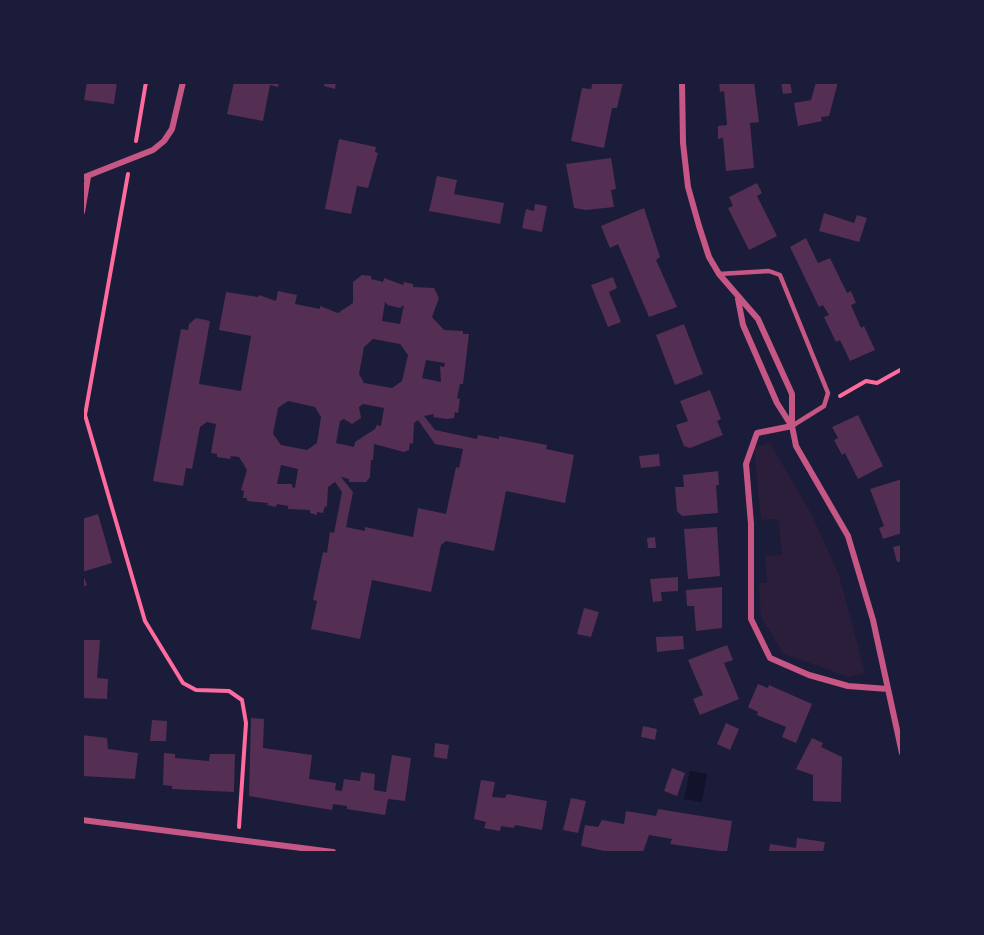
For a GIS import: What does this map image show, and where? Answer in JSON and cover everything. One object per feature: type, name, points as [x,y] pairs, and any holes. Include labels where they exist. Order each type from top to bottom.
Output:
[{"type":"street","points":[[82,212],[85,178],[153,150],[164,141],[172,129],[183,82]]},
{"type":"street","points":[[682,82],[682,143],[688,187],[709,257],[738,299],[758,319],[792,394],[792,426],[796,446],[848,536],[873,621],[902,753]]},
{"type":"street","points":[[738,299],[743,325],[777,403],[792,426]]},
{"type":"street","points":[[792,426],[757,433],[746,464],[751,525],[751,619],[770,658],[809,675],[848,686],[888,689]]},
{"type":"street","points":[[82,820],[237,839],[291,849],[333,852]]},
{"type":"lane","points":[[719,274],[769,271],[780,275],[828,393],[824,406],[792,426]]},
{"type":"path","points":[[146,82],[84,414],[145,621],[183,683],[196,690],[229,691],[242,700],[246,723],[237,839]]},
{"type":"path","points":[[824,406],[866,381],[877,383],[902,369]]},
{"type":"shaded area","points":[[770,443],[812,515],[839,575],[865,673],[849,677],[784,654],[761,617],[759,583],[767,583],[765,556],[782,555],[778,519],[761,520],[754,448]]},
{"type":"shaded area","points":[[690,771],[707,774],[702,802],[684,799]]},
{"type":"building","points":[[87,82],[117,82],[114,104],[84,100]]},
{"type":"building","points":[[234,82],[279,82],[278,87],[270,85],[263,121],[227,114]]},
{"type":"building","points":[[325,82],[336,82],[335,89],[324,86]]},
{"type":"building","points":[[593,82],[623,82],[617,108],[612,108],[604,148],[571,141],[582,88],[591,89]]},
{"type":"building","points":[[719,82],[754,82],[759,122],[750,123],[754,168],[726,171],[723,138],[718,139],[718,126],[727,125],[724,91],[720,92]]},
{"type":"building","points":[[781,82],[790,82],[792,93],[783,94]]},
{"type":"building","points":[[816,82],[838,82],[829,116],[821,117],[822,121],[798,126],[794,103],[811,100]]},
{"type":"building","points":[[339,139],[376,147],[375,152],[378,153],[368,188],[357,186],[351,214],[325,209]]},
{"type":"building","points":[[611,158],[616,189],[611,190],[614,207],[586,210],[574,208],[566,164]]},
{"type":"building","points":[[437,176],[457,180],[454,194],[504,203],[500,224],[429,211]]},
{"type":"building","points":[[757,183],[762,193],[757,196],[777,236],[749,250],[728,208],[733,206],[729,197]]},
{"type":"building","points":[[535,204],[547,206],[542,232],[522,228],[526,209],[534,211]]},
{"type":"building","points":[[644,208],[660,257],[656,260],[677,307],[649,317],[618,244],[610,248],[601,226]]},
{"type":"building","points":[[824,213],[854,223],[857,215],[867,218],[859,242],[819,231]]},
{"type":"building","points":[[806,238],[818,263],[830,258],[847,293],[851,291],[856,303],[851,305],[861,328],[864,326],[875,350],[850,361],[840,340],[836,342],[824,317],[829,315],[823,305],[819,307],[790,247]]},
{"type":"building","points":[[362,275],[371,276],[371,279],[383,282],[384,278],[403,285],[404,282],[413,284],[413,287],[434,288],[439,298],[432,317],[444,330],[463,331],[463,334],[469,334],[463,384],[460,384],[457,398],[460,399],[458,413],[455,412],[454,418],[447,419],[433,417],[434,414],[424,416],[435,430],[477,439],[478,435],[499,439],[499,436],[547,445],[546,449],[574,455],[565,503],[506,491],[494,551],[446,541],[441,545],[431,592],[372,580],[360,639],[311,629],[317,601],[313,600],[323,552],[327,553],[330,532],[334,533],[342,492],[335,482],[328,487],[327,507],[325,506],[323,513],[317,512],[317,515],[310,513],[310,510],[288,509],[288,506],[277,504],[276,507],[267,505],[268,503],[247,501],[247,498],[243,498],[244,491],[241,490],[247,470],[239,457],[231,456],[230,459],[217,457],[217,454],[211,453],[216,424],[207,422],[200,427],[192,469],[186,468],[183,486],[153,481],[181,329],[188,330],[189,324],[196,318],[210,321],[199,384],[241,391],[251,336],[219,330],[226,292],[258,297],[259,295],[276,301],[278,291],[297,295],[295,304],[320,309],[320,306],[338,313],[353,303],[353,282]],"holes":[[[385,302],[400,308],[404,305],[400,324],[382,321]],[[373,339],[400,344],[408,355],[402,381],[392,388],[364,383],[359,374],[364,347]],[[426,360],[445,363],[444,367],[440,366],[441,382],[422,378]],[[288,401],[315,407],[321,417],[317,443],[307,450],[281,445],[273,434],[278,408]],[[363,404],[384,408],[381,426],[377,425],[375,429],[355,442],[354,447],[336,443],[340,421],[344,419],[352,424],[361,418],[359,407]],[[418,420],[435,444],[463,449],[459,468],[456,467],[446,514],[418,508],[413,537],[365,527],[365,531],[346,527],[353,492],[341,477],[349,479],[349,482],[366,482],[370,477],[374,444],[404,452],[409,450],[410,443],[413,444],[414,423]],[[281,465],[298,469],[295,488],[292,484],[277,484]]]},
{"type":"building","points":[[613,277],[617,288],[609,292],[621,322],[608,327],[591,285]]},
{"type":"building","points":[[684,324],[703,374],[675,385],[656,335]]},
{"type":"building","points":[[710,390],[721,419],[717,421],[723,435],[690,448],[684,446],[676,425],[688,421],[680,401]]},
{"type":"building","points":[[858,415],[883,466],[858,479],[845,453],[842,455],[834,440],[838,438],[832,427]]},
{"type":"building","points":[[659,454],[660,466],[641,468],[639,456]]},
{"type":"building","points":[[718,471],[719,485],[716,485],[718,513],[682,516],[677,511],[675,487],[684,487],[683,475]]},
{"type":"building","points":[[902,479],[902,533],[883,539],[879,528],[884,526],[870,489]]},
{"type":"building","points":[[98,514],[112,563],[82,572],[82,519]]},
{"type":"building","points":[[717,527],[720,576],[688,579],[684,529]]},
{"type":"building","points":[[655,537],[656,548],[648,548],[647,538]]},
{"type":"building","points":[[902,545],[902,561],[897,562],[893,547]]},
{"type":"building","points":[[82,572],[87,585],[82,587]]},
{"type":"building","points":[[678,577],[678,591],[661,592],[662,601],[653,602],[650,579]]},
{"type":"building","points":[[722,587],[722,628],[696,631],[694,606],[687,606],[686,590]]},
{"type":"building","points":[[584,608],[599,612],[591,637],[577,634]]},
{"type":"building","points":[[683,636],[684,649],[657,652],[656,637]]},
{"type":"building","points":[[82,640],[100,640],[97,678],[108,679],[107,699],[82,698]]},
{"type":"building","points":[[727,645],[733,660],[724,663],[739,699],[700,715],[693,699],[703,695],[688,660]]},
{"type":"building","points":[[758,684],[768,688],[769,685],[812,704],[796,743],[782,737],[786,727],[757,715],[758,712],[748,707]]},
{"type":"building","points":[[251,718],[264,719],[263,748],[312,755],[309,779],[336,783],[335,790],[342,791],[344,779],[360,781],[361,772],[375,774],[374,790],[386,792],[392,755],[411,758],[405,801],[388,799],[385,815],[347,809],[347,806],[333,804],[332,810],[249,796]]},
{"type":"building","points":[[152,720],[167,721],[166,741],[150,741]]},
{"type":"building","points":[[726,723],[739,729],[730,750],[717,744]]},
{"type":"building","points":[[643,726],[657,729],[655,740],[641,737]]},
{"type":"building","points":[[82,735],[107,738],[108,749],[138,753],[135,779],[82,776]]},
{"type":"building","points":[[812,738],[823,743],[821,747],[842,757],[841,802],[813,801],[813,775],[796,769]]},
{"type":"building","points":[[435,743],[449,745],[447,759],[434,757]]},
{"type":"building","points":[[164,753],[175,754],[175,758],[209,761],[210,754],[235,754],[234,792],[172,789],[172,786],[163,785]]},
{"type":"building","points":[[672,768],[685,773],[677,796],[664,791]]},
{"type":"building","points":[[481,780],[495,782],[492,797],[505,798],[507,794],[547,801],[542,830],[515,825],[514,828],[501,826],[500,831],[484,828],[486,822],[474,819]]},
{"type":"building","points":[[571,798],[586,801],[578,833],[563,830]]},
{"type":"building","points":[[658,809],[732,821],[727,852],[670,844],[672,839],[649,835],[643,852],[609,852],[581,846],[585,825],[598,827],[602,820],[624,824],[626,811],[656,816]]},
{"type":"building","points":[[797,838],[825,842],[823,852],[769,852],[770,844],[796,848]]}]
